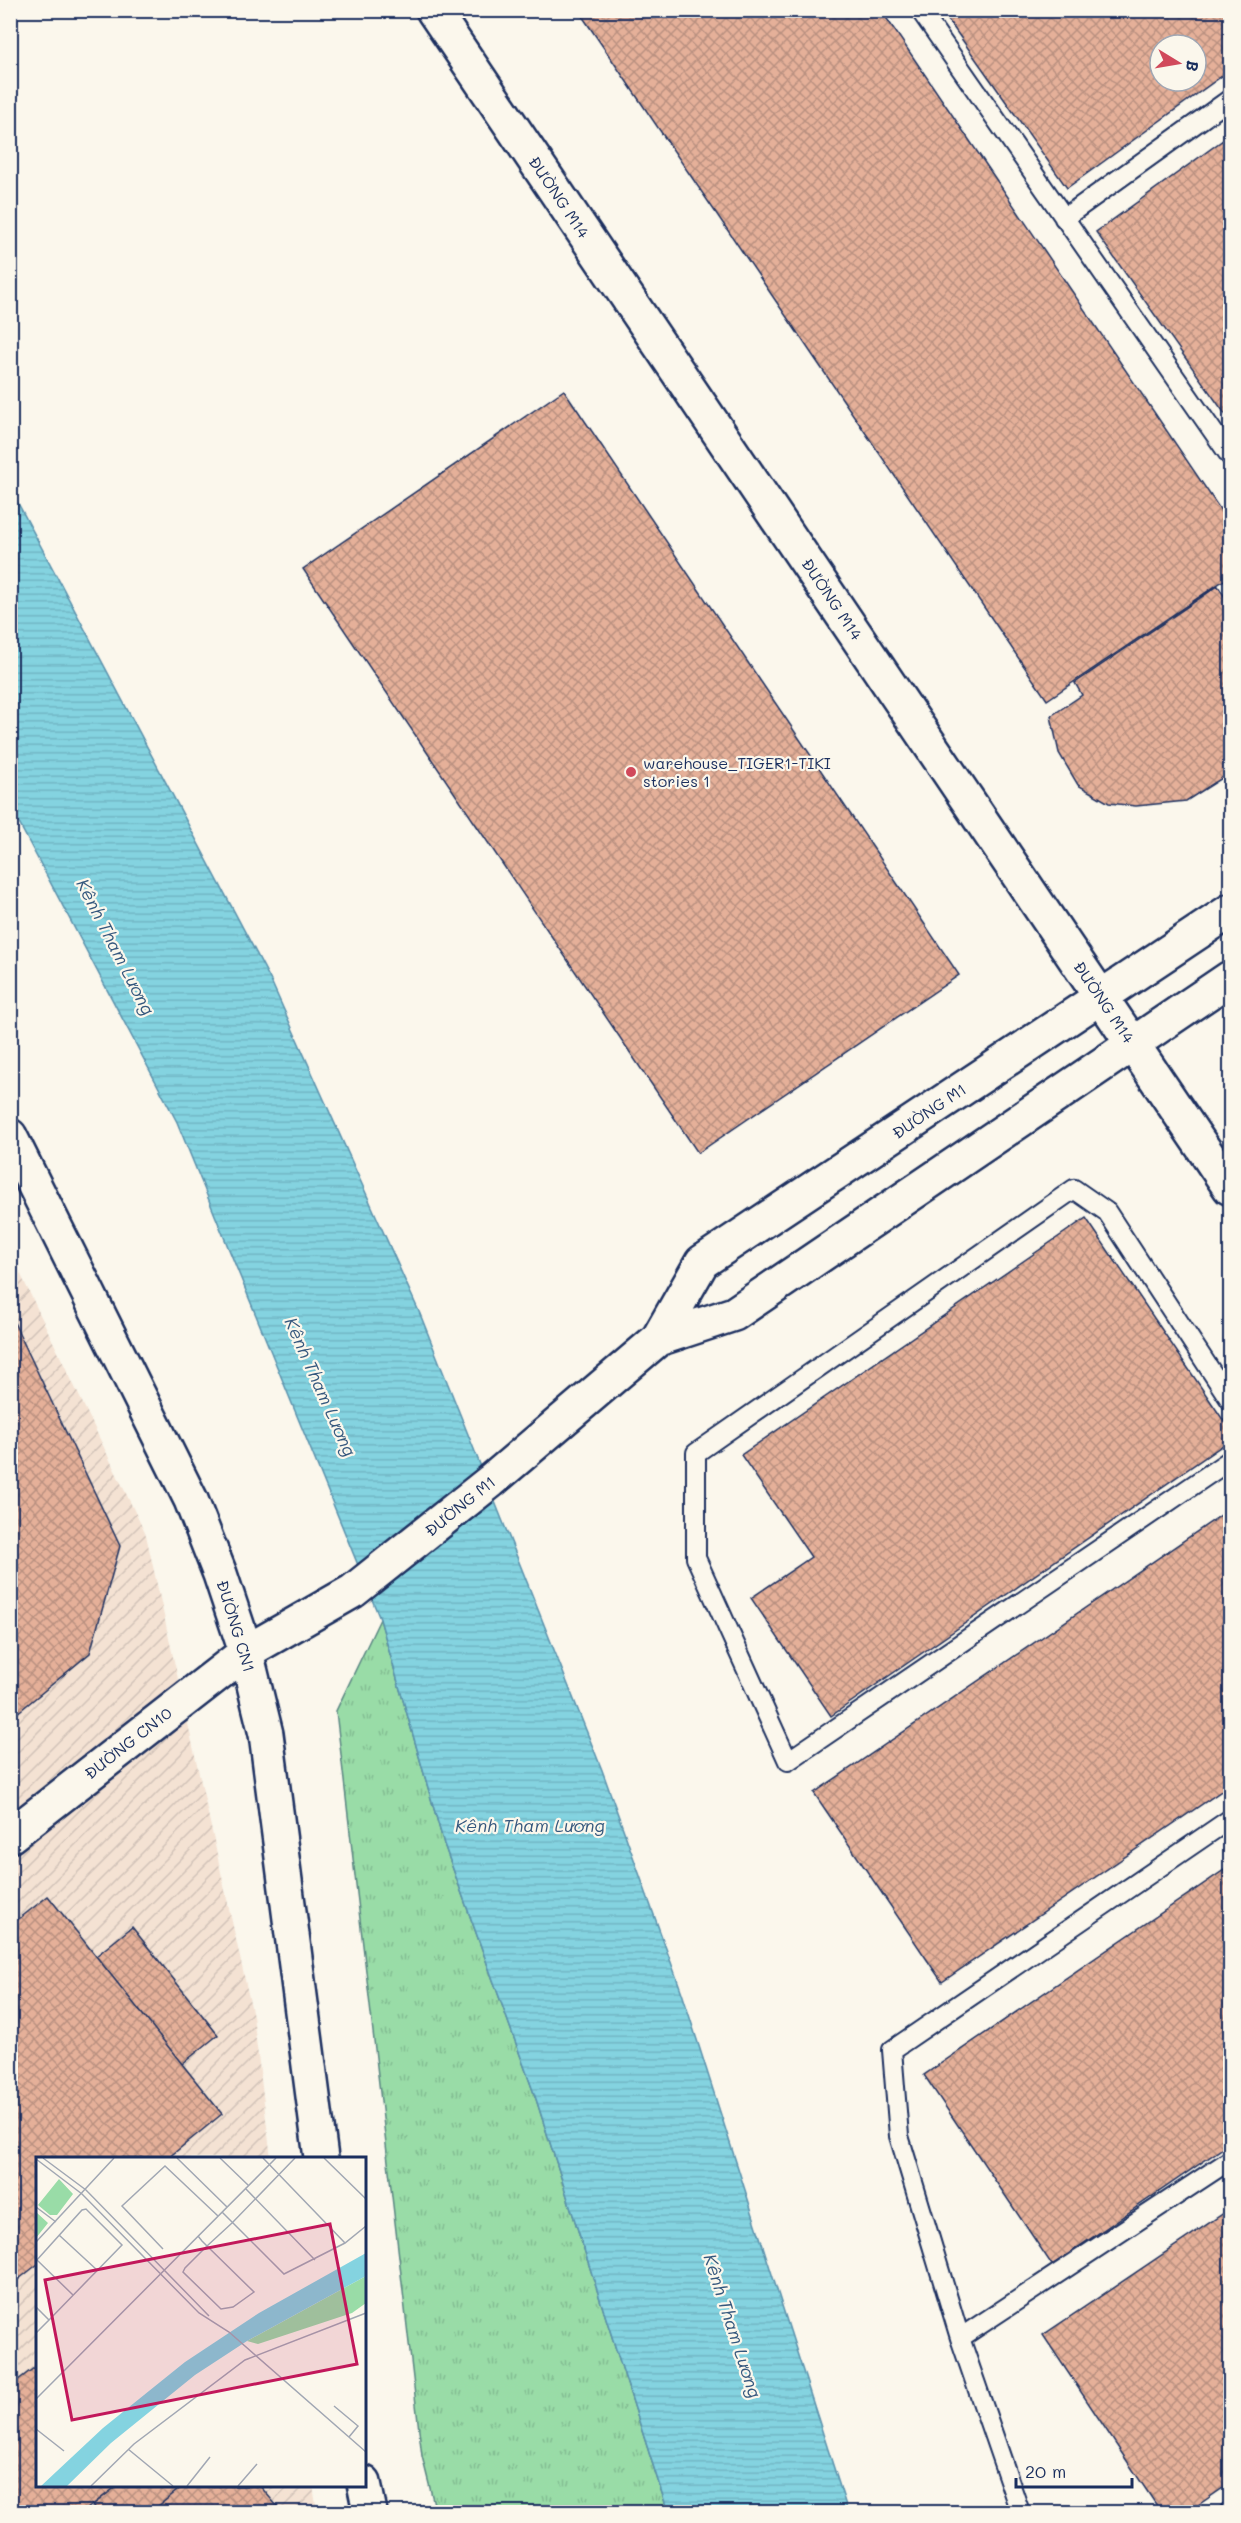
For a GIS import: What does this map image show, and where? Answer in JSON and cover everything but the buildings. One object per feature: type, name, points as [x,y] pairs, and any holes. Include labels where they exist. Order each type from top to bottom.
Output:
[{"type":"street","name":"ĐƯỜNG M14","points":[[433,10],[1230,1188]]},
{"type":"street","name":"ĐƯỜNG M1","points":[[246,1652],[353,1591],[491,1481],[658,1339],[702,1262],[1230,911]]},
{"type":"street","name":"ĐƯỜNG M1","points":[[658,1339],[734,1314],[1230,978]]},
{"type":"street","name":"ĐƯỜNG CN1","points":[[10,1136],[191,1500],[220,1574],[246,1652],[268,1744],[321,2157]]},
{"type":"street","name":"ĐƯỜNG CN10","points":[[10,1836],[246,1652]]},
{"type":"street","points":[[365,2487],[370,2512]]},
{"type":"lane","points":[[920,10],[1230,456]]},
{"type":"lane","points":[[1064,218],[1230,99]]},
{"type":"lane","points":[[1230,1400],[1107,1212],[1074,1189],[696,1454],[696,1558],[788,1761],[1230,1460]]},
{"type":"lane","points":[[1020,2512],[960,2338],[899,2136],[892,2050],[1230,1819]]},
{"type":"lane","points":[[960,2338],[1230,2160]]},
{"type":"shaded area","points":[[10,1252],[146,1535],[253,2016],[271,2157],[36,2157],[36,2487],[313,2487],[317,2512],[11,2512]]},
{"type":"green space","points":[[380,1619],[444,1844],[536,2099],[668,2512],[436,2512],[422,2456],[336,1711]]},
{"type":"water","name":"Kênh Tham Lương","points":[[10,488],[271,981],[420,1314],[602,1770],[682,1993],[848,2512],[668,2512],[536,2099],[444,1844],[380,1619],[177,1122],[11,808]]},
{"type":"place","name":"warehouse_TIGER1-TIKI stories 1","points":[[631,772]]}]
